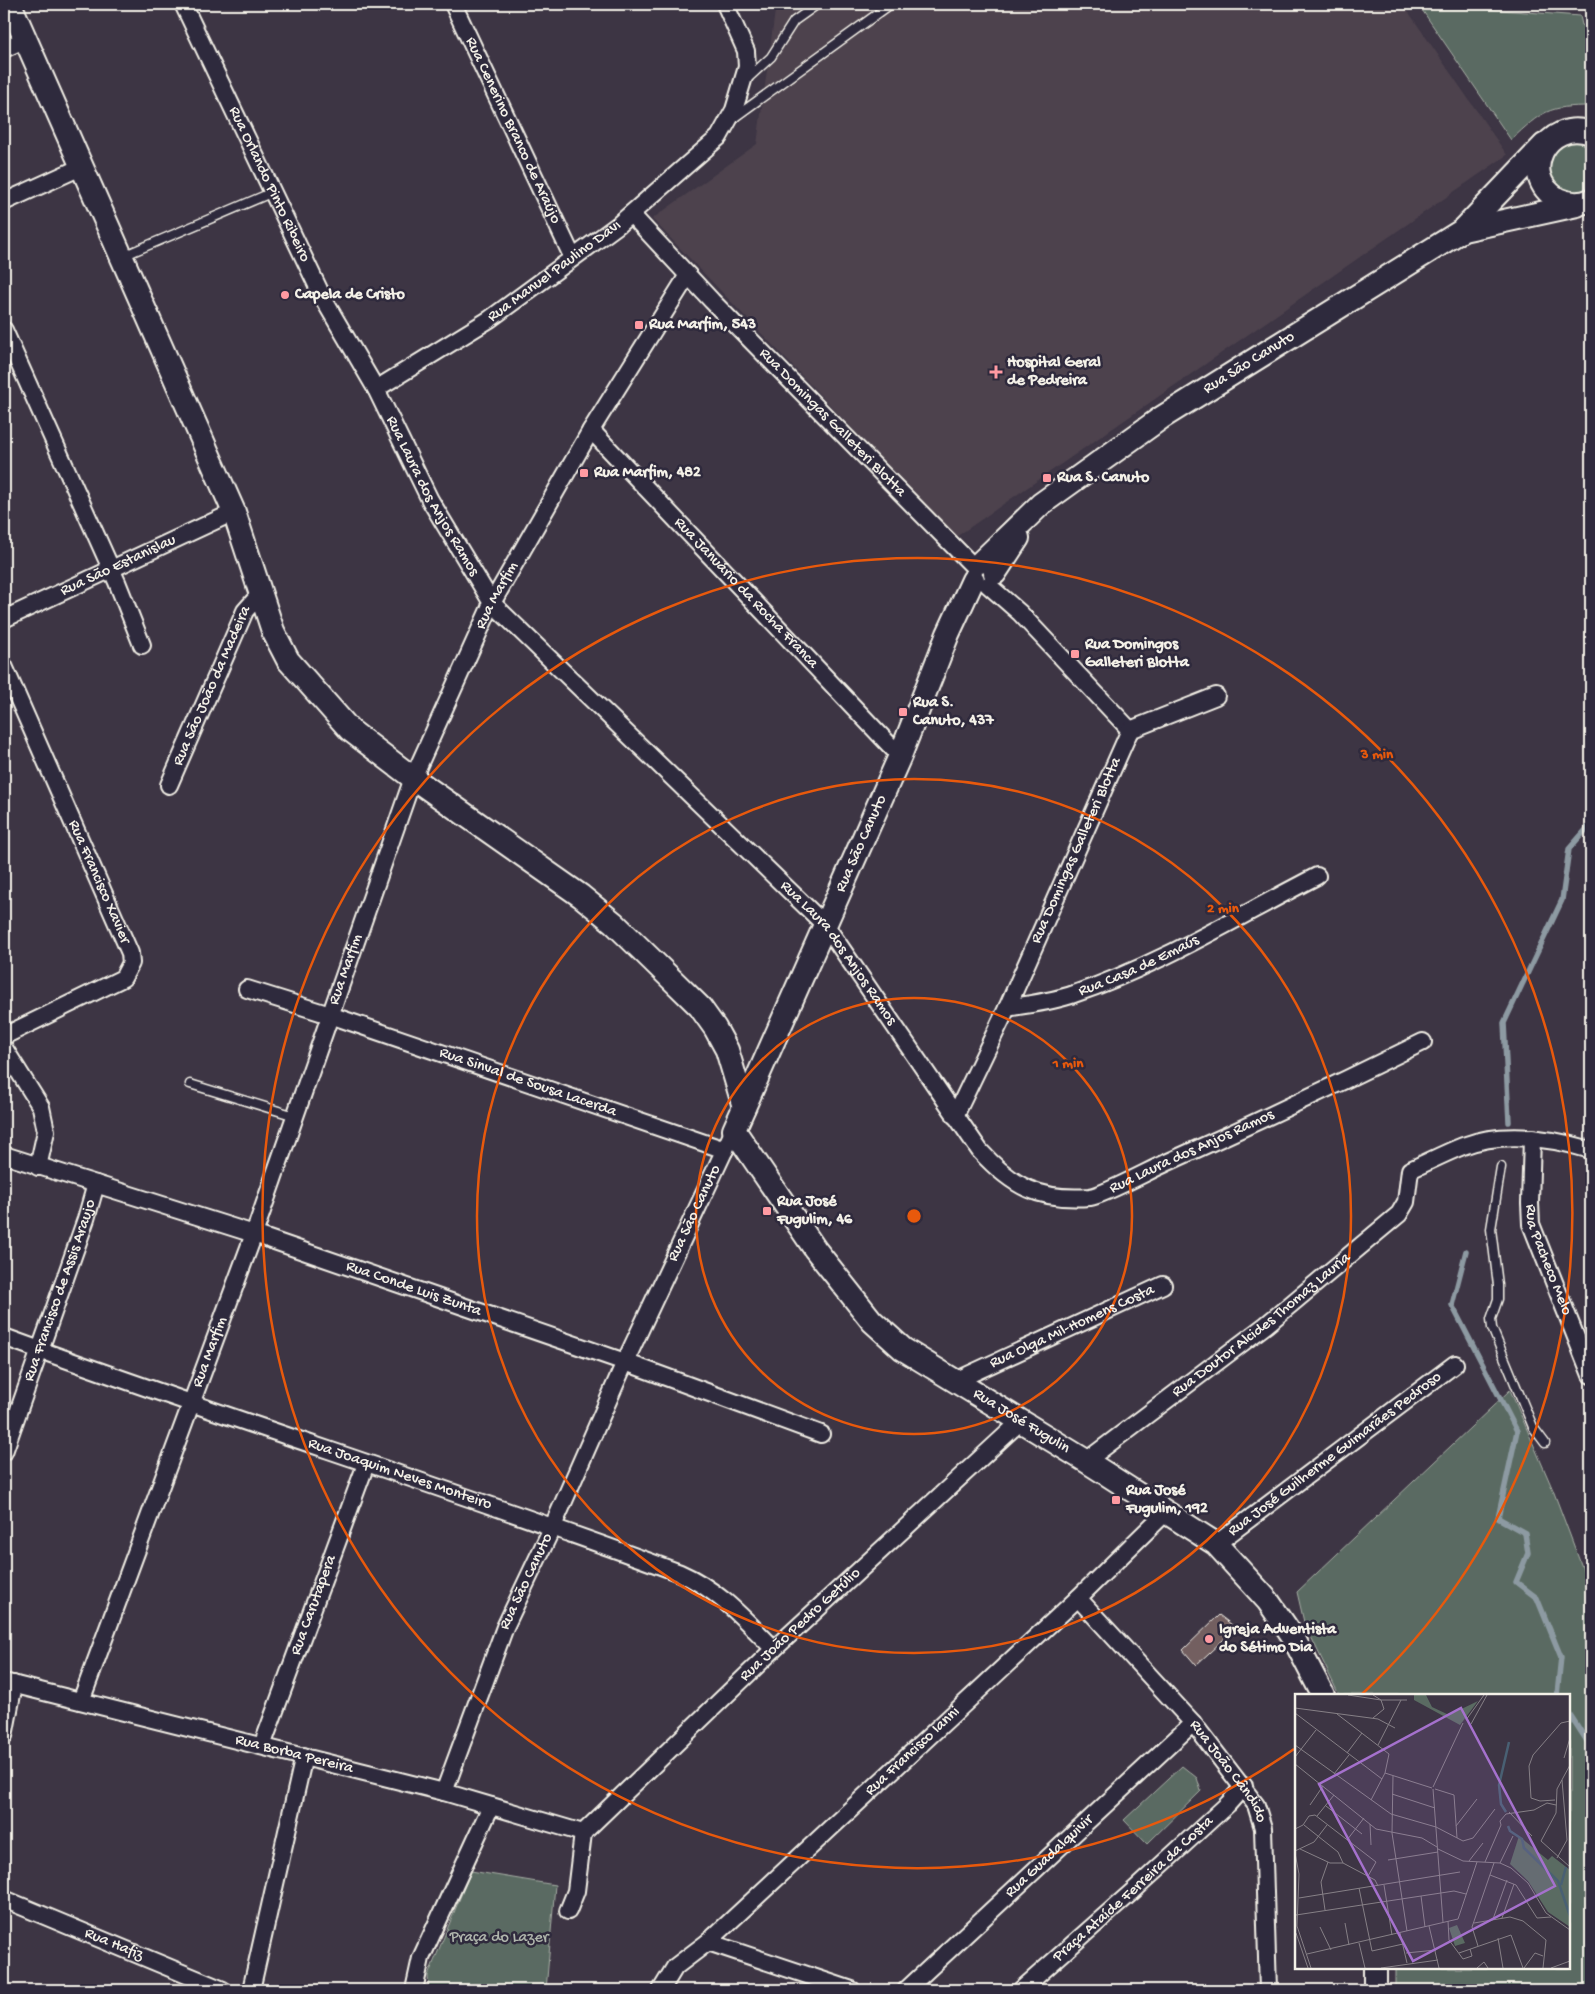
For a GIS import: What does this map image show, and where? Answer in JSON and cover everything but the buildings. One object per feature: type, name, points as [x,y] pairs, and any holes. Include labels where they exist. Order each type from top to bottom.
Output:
[{"type":"street","points":[[10,4],[234,512],[273,631],[294,667],[350,730],[413,778],[581,896],[614,923],[700,1007],[727,1050],[744,1107]]},
{"type":"street","name":"Rua Orlando Pinto Ribeiro","points":[[183,4],[324,300],[376,389]]},
{"type":"street","name":"Rua Cenerino Branco de Araújo","points":[[453,4],[572,256]]},
{"type":"street","name":"Rua Manuel Paulino Davi","points":[[376,389],[490,319],[572,256],[631,214],[719,137],[729,122],[747,67],[746,51],[725,4]]},
{"type":"street","points":[[4,49],[26,39]]},
{"type":"street","name":"Rua São Canuto","points":[[444,1792],[505,1627],[554,1526],[624,1362],[730,1140],[826,926],[900,756],[948,634],[984,576],[1041,504],[1161,418],[1463,230],[1544,145],[1560,132],[1587,130]]},
{"type":"street","points":[[1544,145],[1538,162],[1540,180],[1550,194],[1566,203],[1588,202]]},
{"type":"street","points":[[4,202],[81,167]]},
{"type":"street","name":"Rua São Canuto","points":[[1463,230],[1588,202]]},
{"type":"street","name":"Rua Domingas Galleteri Blotta","points":[[631,214],[688,275],[1020,613],[1130,730],[1006,1008],[955,1116]]},
{"type":"street","name":"Rua Marfim","points":[[81,1701],[112,1612],[192,1404],[254,1234],[413,778],[492,603],[591,430],[688,275]]},
{"type":"street","points":[[4,330],[142,646]]},
{"type":"street","name":"Rua Laura dos Anjos Ramos","points":[[376,389],[430,500],[492,603],[826,926],[955,1116],[980,1151],[1000,1173],[1026,1189],[1048,1196],[1092,1196],[1314,1096],[1423,1042]]},
{"type":"street","name":"Rua Januário da Rocha Franca","points":[[591,430],[900,756]]},
{"type":"street","name":"Rua São Estanislau","points":[[4,619],[234,512]]},
{"type":"street","name":"Rua São João da Madeira","points":[[169,784],[245,611],[261,593]]},
{"type":"street","name":"Rua Francisco Xavier","points":[[4,666],[130,953],[132,963],[123,978],[4,1036]]},
{"type":"street","points":[[1130,730],[1216,696]]},
{"type":"street","name":"Rua Casa de Emaús","points":[[1006,1008],[1072,995],[1100,985],[1157,959],[1316,876]]},
{"type":"street","name":"Rua Sinval de Sousa Lacerda","points":[[247,989],[730,1140]]},
{"type":"street","points":[[4,1048],[23,1076],[43,1115],[46,1131],[45,1142],[38,1166]]},
{"type":"street","name":"Rua Doutor Alcides Thomaz Lauria","points":[[1086,1461],[1266,1325],[1399,1214],[1406,1202],[1410,1170],[1464,1146],[1501,1138],[1532,1138]]},
{"type":"street","points":[[1532,1138],[1591,1150]]},
{"type":"street","name":"Rua Pacheco Melo","points":[[1532,1138],[1530,1203],[1532,1224],[1591,1375]]},
{"type":"street","name":"Rua José Fugulin","points":[[730,1140],[872,1321],[902,1349],[1086,1461],[1216,1544],[1273,1608],[1293,1637],[1323,1694]]},
{"type":"street","name":"Rua Conde Luis Zunta","points":[[4,1155],[254,1234],[624,1362],[821,1434]]},
{"type":"street","name":"Rua Francisco de Assis Araujo","points":[[4,1452],[86,1219],[96,1184]]},
{"type":"street","name":"Rua Olga Mil-Homens Costa","points":[[954,1381],[1163,1285]]},
{"type":"street","name":"Rua Joaquim Neves Monteiro","points":[[4,1337],[366,1464],[554,1526],[695,1579],[722,1597],[774,1649]]},
{"type":"street","name":"Rua José Guilherme Guimarães Pedroso","points":[[1216,1544],[1455,1364]]},
{"type":"street","name":"Rua João Pedro Getúlio","points":[[583,1833],[774,1649],[1021,1421]]},
{"type":"street","name":"Rua Carutapera","points":[[262,1746],[366,1464]]},
{"type":"street","name":"Rua Francisco Ianni","points":[[661,1990],[675,1967],[690,1953],[708,1942],[1078,1598],[1165,1513]]},
{"type":"street","name":"Rua João Cândido","points":[[1078,1598],[1193,1723],[1244,1786],[1256,1805],[1263,1828],[1268,1990]]},
{"type":"street","points":[[4,1736],[9,1683]]},
{"type":"street","name":"Rua Borba Pereira","points":[[9,1683],[444,1792],[583,1833]]},
{"type":"street","name":"Rua Guadalquivir","points":[[906,1990],[1193,1723]]},
{"type":"street","points":[[251,1990],[304,1756]]},
{"type":"street","name":"Praça Ataíde Ferreira da Costa","points":[[1021,1990],[1184,1844],[1244,1786]]},
{"type":"street","points":[[414,1990],[421,1958],[491,1806]]},
{"type":"street","points":[[568,1911],[576,1891],[583,1833]]},
{"type":"street","name":"Rua Hafiz","points":[[4,1899],[223,1990]]},
{"type":"street","points":[[708,1942],[852,1990]]},
{"type":"street","points":[[1375,1969],[1375,1990]]},
{"type":"lane","points":[[742,82],[771,57],[794,21],[818,4]]},
{"type":"lane","points":[[729,122],[892,4]]},
{"type":"lane","points":[[121,257],[273,192]]},
{"type":"lane","points":[[190,1084],[295,1116]]},
{"type":"lane","points":[[1501,1167],[1491,1229],[1498,1285],[1498,1299],[1491,1319],[1492,1328],[1533,1427],[1545,1443]]},
{"type":"shaded area","name":"Hospital Geral de Pedreira","points":[[776,4],[1403,4],[1507,155],[956,537],[652,219],[757,144]]},
{"type":"green space","points":[[1418,4],[1464,4],[1486,9],[1580,16],[1582,25],[1591,29],[1591,106],[1565,107],[1546,112],[1531,122],[1511,140]]},
{"type":"green space","points":[[1567,141],[1582,142],[1591,148],[1591,185],[1581,191],[1574,192],[1561,189],[1548,173],[1550,153]]},
{"type":"green space","points":[[1510,1390],[1553,1490],[1591,1591],[1591,1990],[1395,1990],[1395,1969],[1570,1969],[1570,1694],[1339,1694],[1304,1622],[1297,1592]]},
{"type":"green space","points":[[1182,1766],[1197,1778],[1201,1791],[1147,1844],[1124,1820]]},
{"type":"green space","name":"Praça do Lazer","points":[[471,1871],[555,1885],[546,1990],[429,1990],[428,1976]]},
{"type":"waterway","points":[[1509,1122],[1504,1023],[1562,900],[1569,849],[1591,824]]},
{"type":"waterway","points":[[1466,1251],[1452,1305],[1517,1431],[1498,1518],[1525,1533],[1528,1553],[1516,1582],[1537,1598],[1561,1657],[1557,1694]]},
{"type":"waterway","points":[[1570,1715],[1589,1744],[1586,1769],[1591,1781]]},
{"type":"place","name":"Capela de Cristo","points":[[285,295]]},
{"type":"place","name":"Rua Marfim, 543","points":[[639,325]]},
{"type":"place","name":"Hospital Geral de Pedreira","points":[[996,372]]},
{"type":"place","name":"Rua Marfim, 482","points":[[584,473]]},
{"type":"place","name":"Rua S. Canuto","points":[[1047,478]]},
{"type":"place","name":"Rua Domingos Galleteri Blotta","points":[[1075,654]]},
{"type":"place","name":"Rua S. Canuto, 437","points":[[903,712]]},
{"type":"place","name":"Rua José Fugulim, 46","points":[[767,1211]]},
{"type":"place","name":"Rua José Fugulim, 192","points":[[1116,1500]]},
{"type":"place","name":"Igreja Adventista do Sétimo Dia","points":[[1209,1639]]}]
